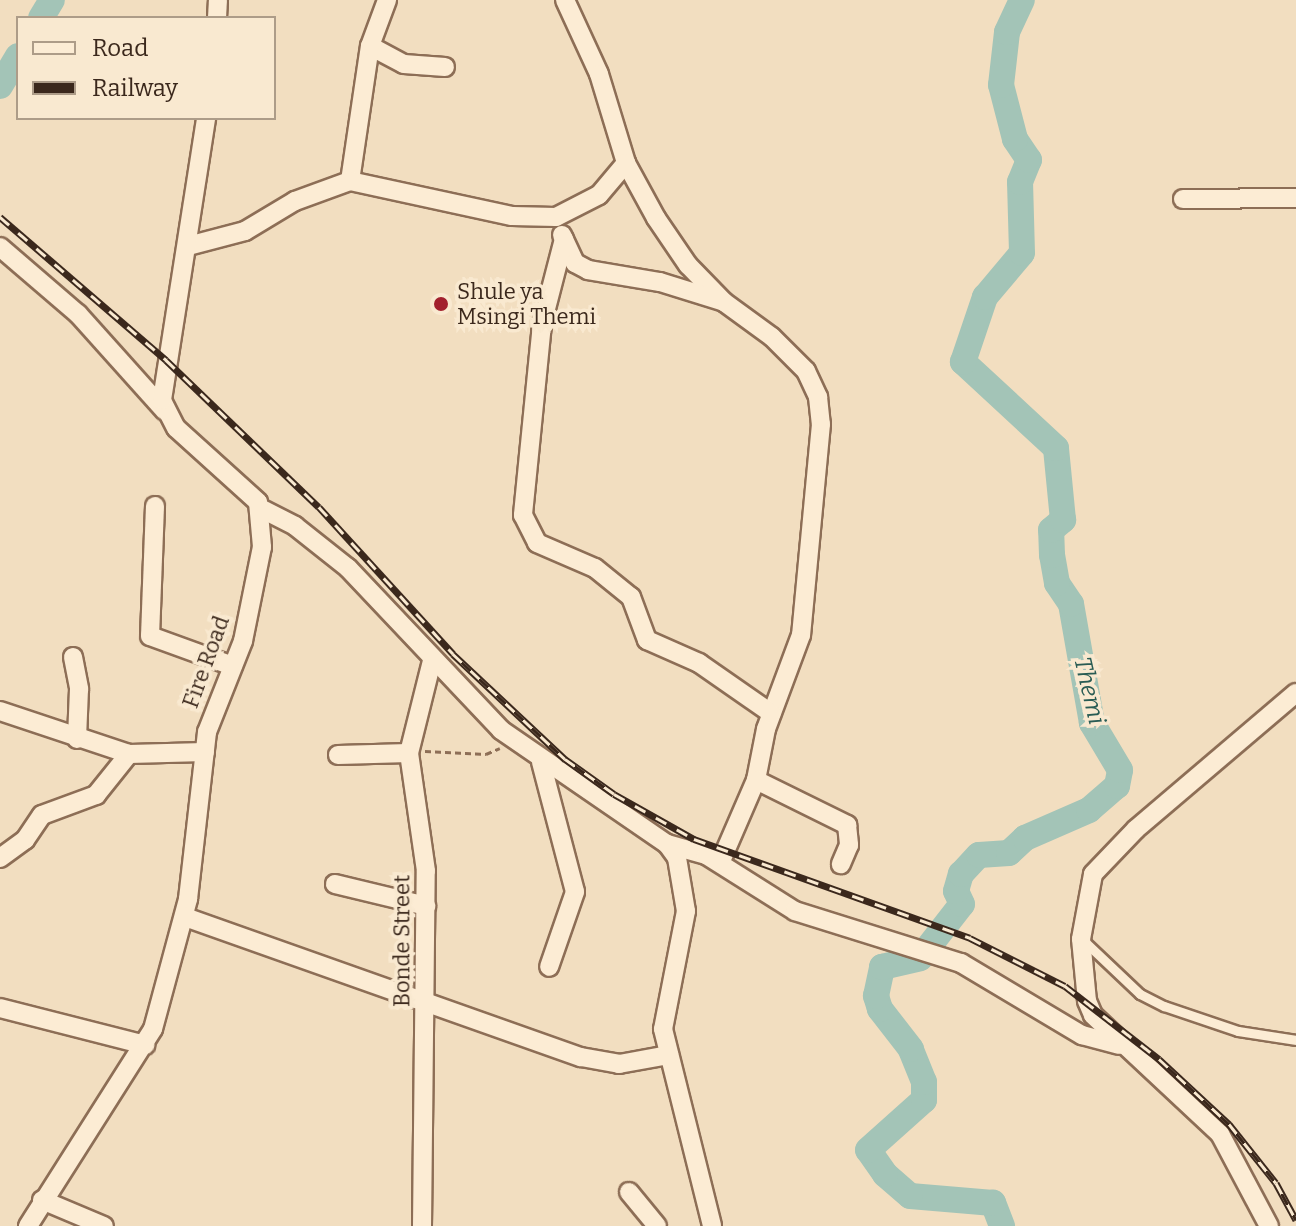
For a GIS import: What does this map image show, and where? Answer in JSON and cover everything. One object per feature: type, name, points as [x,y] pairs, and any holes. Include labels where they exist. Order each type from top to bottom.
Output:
[{"type":"street","points":[[350,181],[370,46],[387,0]]},
{"type":"street","points":[[565,0],[599,74],[626,163],[688,265],[724,302],[795,360],[818,397],[821,424],[801,635],[771,713],[756,780],[720,863]]},
{"type":"street","points":[[370,46],[404,64],[445,67]]},
{"type":"street","points":[[165,412],[166,360],[188,246],[206,120]]},
{"type":"street","points":[[188,246],[245,231],[295,201],[350,181],[512,216],[556,217],[599,195],[626,163]]},
{"type":"street","points":[[1183,199],[1296,198]]},
{"type":"street","points":[[556,217],[575,263],[588,270],[660,282],[724,302]]},
{"type":"street","points":[[564,239],[542,324],[523,515],[537,543],[595,568],[631,597],[647,640],[699,663],[771,713]]},
{"type":"street","points":[[0,247],[78,314],[188,440],[237,478],[262,509],[295,526],[348,568],[432,661],[541,762],[667,844],[720,863],[795,911],[904,942],[961,963],[1082,1035],[1122,1046]]},
{"type":"street","points":[[155,506],[150,636],[233,666]]},
{"type":"street","name":"Fire Road","points":[[28,1226],[145,1045],[185,917],[210,717],[233,666],[262,547],[262,509]]},
{"type":"street","points":[[73,657],[79,689],[77,739]]},
{"type":"street","name":"Bonde Street","points":[[422,1226],[427,1005],[425,853],[409,752],[432,661]]},
{"type":"street","points":[[1269,1226],[1220,1134],[1122,1046],[1087,1001],[1081,939],[1093,874],[1136,829],[1296,693]]},
{"type":"street","points":[[0,711],[129,754],[205,752]]},
{"type":"street","points":[[338,755],[409,752]]},
{"type":"street","points":[[0,858],[25,840],[42,815],[96,795],[129,754]]},
{"type":"street","points":[[541,762],[575,892],[549,967]]},
{"type":"street","points":[[756,780],[847,825],[849,845],[841,864]]},
{"type":"street","points":[[667,844],[680,867],[686,911],[663,1013],[669,1055],[712,1226]]},
{"type":"street","points":[[335,884],[426,906]]},
{"type":"street","points":[[185,917],[427,1005],[604,1062],[638,1063],[669,1055]]},
{"type":"street","points":[[0,1008],[145,1045]]},
{"type":"street","points":[[629,1192],[657,1226]]},
{"type":"street","points":[[42,1200],[104,1226]]},
{"type":"lane","points":[[1081,939],[1140,994],[1164,1006],[1238,1031],[1296,1040]]},
{"type":"path","points":[[409,752],[486,754],[507,748]]},
{"type":"waterway","points":[[42,16],[52,0]]},
{"type":"waterway","name":"Themi","points":[[1002,1226],[993,1203],[910,1196],[885,1174],[868,1150],[924,1100],[924,1082],[911,1049],[880,1009],[876,996],[882,967],[920,958],[962,904],[956,891],[961,874],[979,855],[1009,853],[1025,838],[1089,810],[1117,786],[1120,770],[1092,723],[1071,604],[1057,583],[1051,530],[1063,520],[1056,448],[963,362],[985,297],[1022,253],[1020,182],[1029,160],[1015,139],[1001,85],[1007,32],[1022,0]]},
{"type":"waterway","points":[[0,86],[16,59]]},
{"type":"railway","points":[[0,217],[166,360],[319,507],[453,654],[565,759],[614,794],[694,839],[970,938],[1065,986],[1159,1059],[1229,1124],[1276,1183],[1296,1220]]},
{"type":"place","name":"Shule ya Msingi Themi","points":[[441,304]]}]
